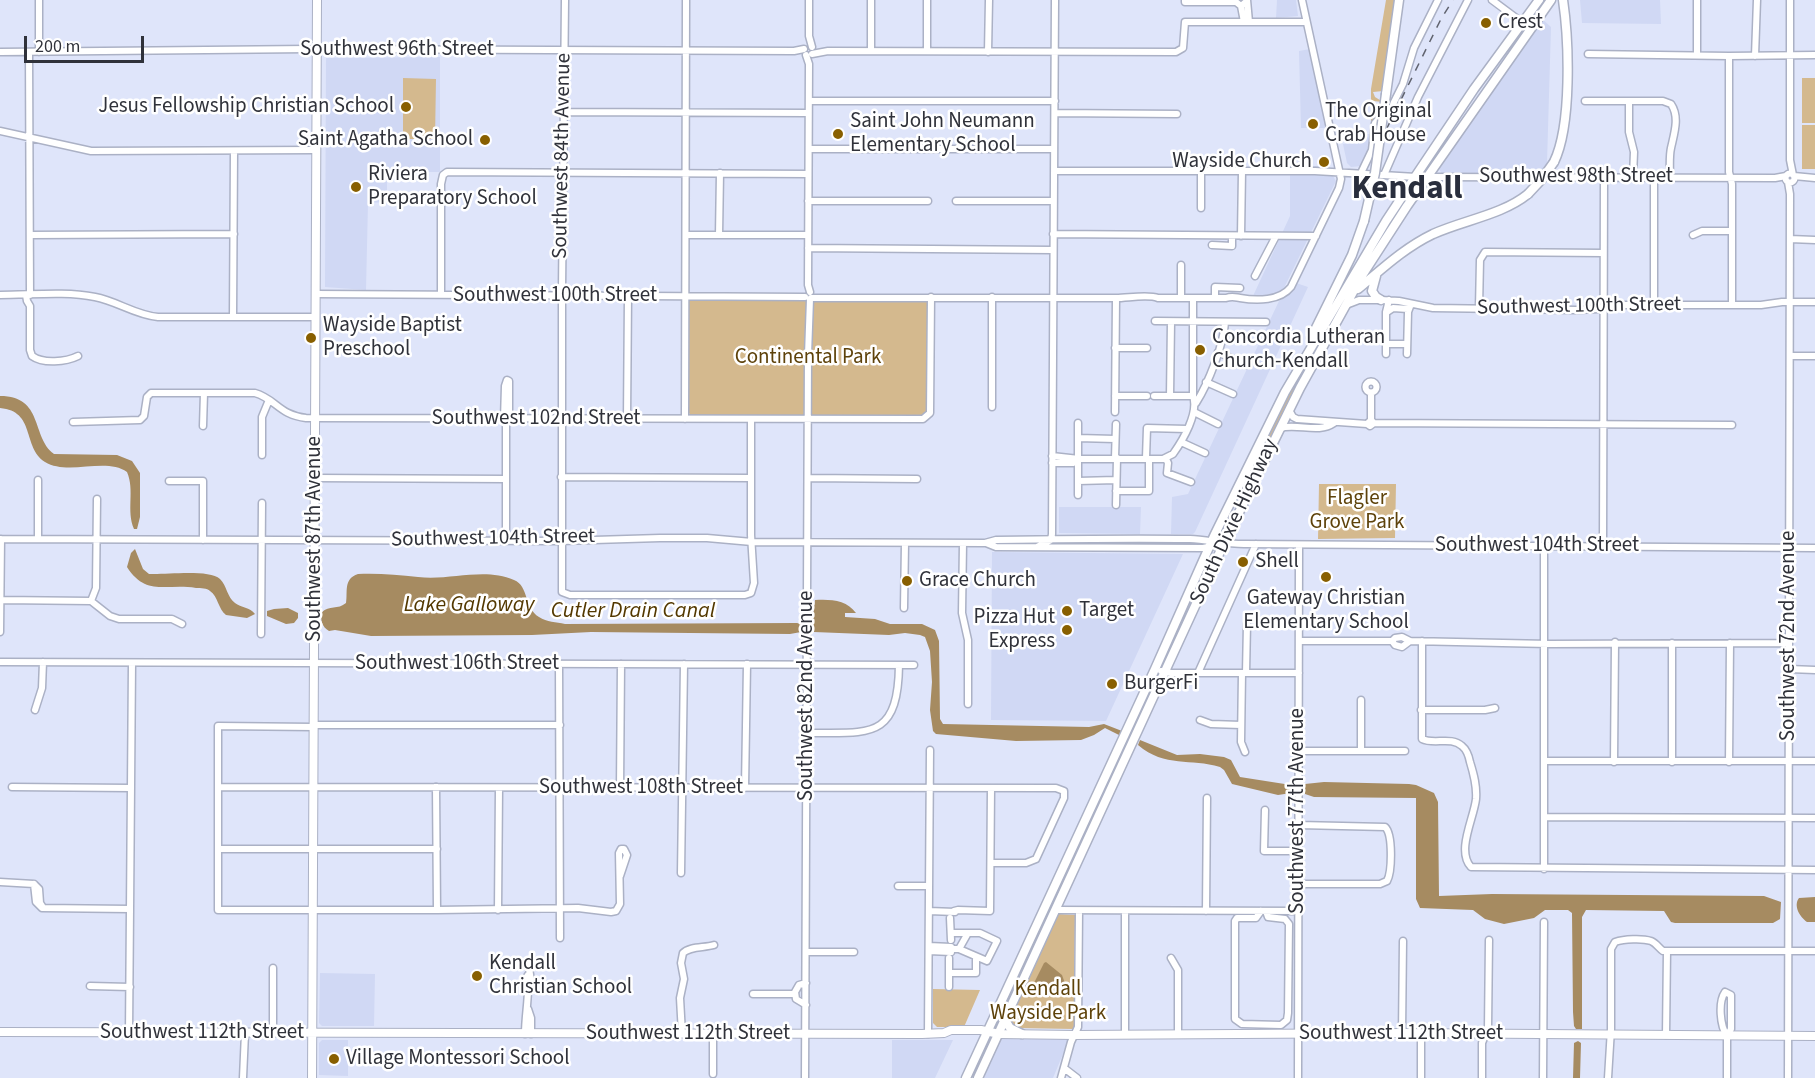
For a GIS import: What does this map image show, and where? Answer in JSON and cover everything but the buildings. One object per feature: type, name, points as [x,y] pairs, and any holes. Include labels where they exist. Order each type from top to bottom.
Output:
[{"type":"highway","points":[[1296,370],[1352,255],[1364,221],[1375,173],[1399,0]]},
{"type":"highway","name":"South Dixie Highway","points":[[966,1078],[1211,544],[1296,370],[1414,177],[1539,0]]},
{"type":"highway","name":"South Dixie Highway","points":[[978,1078],[1224,543],[1289,409],[1345,306],[1426,177],[1551,0]]},
{"type":"highway","points":[[1353,293],[1399,254],[1423,239],[1507,206],[1528,194],[1542,179],[1554,162],[1565,121],[1567,51],[1563,3]]},
{"type":"highway","points":[[1474,89],[1483,96]]},
{"type":"highway","points":[[1378,271],[1372,291],[1376,297],[1385,300]]},
{"type":"highway","points":[[1044,910],[1056,910]]},
{"type":"highway","points":[[1005,1020],[1010,1028],[1022,1034]]},
{"type":"main road","name":"Southwest 87th Avenue","points":[[312,1078],[317,0]]},
{"type":"main road","name":"Southwest 112th Street","points":[[0,1032],[944,1033],[979,1035],[987,1032],[1075,1035],[1815,1036]]},
{"type":"street","points":[[39,0],[39,52]]},
{"type":"street","name":"Southwest 84th Avenue","points":[[565,0],[561,590],[570,595],[745,595],[752,592],[753,587],[752,542]]},
{"type":"street","points":[[685,419],[686,0]]},
{"type":"street","name":"Southwest 82nd Avenue","points":[[805,1078],[809,0]]},
{"type":"street","points":[[871,0],[871,51]]},
{"type":"street","points":[[927,0],[927,51]]},
{"type":"street","points":[[988,52],[989,0]]},
{"type":"street","points":[[1037,547],[1051,540],[1055,0]]},
{"type":"street","points":[[1053,234],[1316,236],[1339,188],[1341,172],[1302,0]]},
{"type":"street","points":[[1361,173],[1372,150],[1375,123],[1393,104],[1407,73],[1414,48],[1437,0]]},
{"type":"street","points":[[1384,176],[1418,97],[1468,0]]},
{"type":"street","points":[[1492,0],[1531,29]]},
{"type":"street","points":[[1697,55],[1698,0]]},
{"type":"street","points":[[1756,56],[1757,0]]},
{"type":"street","name":"Southwest 72nd Avenue","points":[[1788,1078],[1790,0]]},
{"type":"street","points":[[1185,1],[1245,2],[1246,22],[1306,22]]},
{"type":"street","name":"Southwest 96th Street","points":[[0,52],[565,50],[1176,52],[1182,50],[1185,22],[1246,22]]},
{"type":"street","points":[[29,52],[30,295],[34,302],[30,306],[30,347],[32,356],[41,360],[69,360],[78,356]]},
{"type":"street","points":[[1588,54],[1815,55]]},
{"type":"street","points":[[1729,56],[1732,305]]},
{"type":"street","points":[[808,101],[1055,101]]},
{"type":"street","points":[[1585,101],[1663,101],[1671,104],[1675,111],[1675,132],[1670,152],[1670,178]]},
{"type":"street","points":[[1629,101],[1633,177]]},
{"type":"street","points":[[564,112],[808,113]]},
{"type":"street","points":[[1054,113],[1177,114]]},
{"type":"street","points":[[0,131],[14,132],[91,152],[316,150]]},
{"type":"street","points":[[808,149],[1054,149]]},
{"type":"street","points":[[233,317],[234,151]]},
{"type":"street","name":"Southwest 98th Street","points":[[1054,171],[1341,172],[1414,177],[1815,178]]},
{"type":"street","points":[[1201,171],[1201,208]]},
{"type":"street","points":[[1241,236],[1242,171]]},
{"type":"street","points":[[441,295],[441,184],[443,175],[450,172],[808,174]]},
{"type":"street","points":[[719,235],[720,173]]},
{"type":"street","points":[[1603,546],[1604,177]]},
{"type":"street","points":[[1654,177],[1654,305]]},
{"type":"street","points":[[808,201],[928,201]]},
{"type":"street","points":[[956,201],[1053,201]]},
{"type":"street","points":[[1693,235],[1702,231],[1732,231]]},
{"type":"street","points":[[30,235],[234,234]]},
{"type":"street","points":[[686,234],[808,235]]},
{"type":"street","points":[[1212,245],[1232,246],[1233,236]]},
{"type":"street","points":[[1255,276],[1276,236]]},
{"type":"street","name":"Southwest 100th Street","points":[[316,294],[1116,298],[1151,296],[1158,298],[1226,298],[1233,296],[1273,298],[1284,295],[1291,287],[1316,236]]},
{"type":"street","points":[[1790,239],[1815,240]]},
{"type":"street","points":[[808,248],[1053,250]]},
{"type":"street","points":[[1479,309],[1479,260],[1483,253],[1488,251],[1604,253]]},
{"type":"street","points":[[1181,265],[1181,298]]},
{"type":"street","points":[[1215,298],[1215,287],[1240,288]]},
{"type":"street","points":[[0,296],[95,297],[108,300],[138,314],[151,316],[315,317]]},
{"type":"street","points":[[627,419],[628,296]]},
{"type":"street","name":"Southwest 102nd Street","points":[[73,422],[140,420],[144,416],[149,394],[204,393],[255,393],[269,400],[288,415],[303,418],[923,419],[929,416],[931,297]]},
{"type":"street","points":[[992,297],[992,407]]},
{"type":"street","points":[[1115,412],[1116,298]]},
{"type":"street","points":[[1191,482],[1167,473],[1168,457],[1180,442],[1194,412],[1193,298]]},
{"type":"street","name":"Southwest 100th Street","points":[[1345,306],[1359,300],[1385,300],[1409,307],[1580,310],[1616,305],[1764,305],[1790,301],[1815,302]]},
{"type":"street","points":[[1385,300],[1386,354]]},
{"type":"street","points":[[1386,312],[1393,308],[1409,307],[1407,354]]},
{"type":"street","points":[[1155,321],[1266,322]]},
{"type":"street","points":[[1170,396],[1171,322]]},
{"type":"street","points":[[1195,400],[1206,382],[1218,352],[1225,322]]},
{"type":"street","points":[[1386,344],[1407,344]]},
{"type":"street","points":[[1115,348],[1147,348]]},
{"type":"street","points":[[1218,352],[1246,365]]},
{"type":"street","points":[[1790,356],[1815,356]]},
{"type":"street","points":[[505,419],[509,381],[507,380],[505,386],[505,419],[506,478],[506,541]]},
{"type":"street","points":[[1206,382],[1233,394]]},
{"type":"street","points":[[203,426],[204,393]]},
{"type":"street","points":[[1371,393],[1371,422]]},
{"type":"street","points":[[1115,396],[1170,396],[1195,400]]},
{"type":"street","points":[[262,454],[262,414],[269,400]]},
{"type":"street","points":[[1289,409],[1293,417],[1297,419],[1325,420],[1334,423],[1732,425]]},
{"type":"street","points":[[1194,412],[1218,424]]},
{"type":"street","points":[[751,419],[752,542]]},
{"type":"street","points":[[1324,428],[1325,420]]},
{"type":"street","points":[[1078,423],[1078,495]]},
{"type":"street","points":[[1280,428],[1294,426],[1324,428],[1334,423]]},
{"type":"street","points":[[1116,424],[1116,505]]},
{"type":"street","points":[[1116,491],[1149,491],[1147,428],[1186,429]]},
{"type":"street","points":[[1078,438],[1115,439]]},
{"type":"street","points":[[1180,442],[1205,453]]},
{"type":"street","points":[[1052,459],[1168,457]]},
{"type":"street","points":[[561,477],[750,478]]},
{"type":"street","points":[[315,478],[506,478]]},
{"type":"street","points":[[808,478],[917,479]]},
{"type":"street","points":[[38,480],[38,539]]},
{"type":"street","points":[[1078,482],[1116,480]]},
{"type":"street","points":[[169,481],[203,481],[203,540]]},
{"type":"street","points":[[91,601],[96,588],[97,499]]},
{"type":"street","points":[[261,634],[262,503]]},
{"type":"street","name":"Southwest 104th Street","points":[[0,539],[561,541],[707,538],[752,542],[985,543],[996,540],[1183,539],[1211,544]]},
{"type":"street","points":[[0,539],[0,632]]},
{"type":"street","points":[[1174,548],[1183,539]]},
{"type":"street","points":[[904,608],[905,543]]},
{"type":"street","points":[[963,543],[962,613],[968,640],[968,704]]},
{"type":"street","name":"Southwest 104th Street","points":[[985,543],[996,547],[1195,548],[1224,543],[1815,548]]},
{"type":"street","points":[[1198,673],[1256,544]]},
{"type":"street","name":"Southwest 77th Avenue","points":[[1298,1078],[1299,544]]},
{"type":"street","points":[[1544,546],[1544,869]]},
{"type":"street","points":[[1195,548],[1201,553],[1202,564]]},
{"type":"street","points":[[1,600],[91,601],[116,618],[172,619],[182,624]]},
{"type":"street","points":[[1245,752],[1241,742],[1241,725],[1247,624]]},
{"type":"street","points":[[1299,640],[1392,641],[1402,637],[1410,641],[1789,643]]},
{"type":"street","points":[[1422,641],[1420,733],[1423,740],[1459,744],[1468,753],[1476,787],[1475,806],[1466,836],[1468,864],[1471,867],[1815,870]]},
{"type":"street","points":[[1614,762],[1615,642]]},
{"type":"street","points":[[1672,642],[1672,762]]},
{"type":"street","points":[[1730,643],[1730,762]]},
{"type":"street","name":"Southwest 106th Street","points":[[0,662],[914,665]]},
{"type":"street","points":[[35,710],[42,688],[43,662]]},
{"type":"street","points":[[129,1033],[132,663]]},
{"type":"street","points":[[559,664],[563,909],[560,938]]},
{"type":"street","points":[[620,788],[621,664]]},
{"type":"street","points":[[681,873],[684,664]]},
{"type":"street","points":[[745,788],[747,664]]},
{"type":"street","points":[[806,733],[856,733],[873,729],[888,716],[896,702],[899,665]]},
{"type":"street","points":[[1155,669],[1165,672],[1198,673],[1299,673]]},
{"type":"street","points":[[1789,669],[1815,669]]},
{"type":"street","points":[[1361,700],[1361,751]]},
{"type":"street","points":[[1421,710],[1495,708]]},
{"type":"street","points":[[1200,720],[1211,724],[1241,725]]},
{"type":"street","points":[[560,725],[218,726],[218,910],[578,908],[611,912],[616,911],[620,904],[620,876]]},
{"type":"street","points":[[928,1034],[930,750]]},
{"type":"street","points":[[1299,751],[1405,751]]},
{"type":"street","points":[[1544,761],[1815,761]]},
{"type":"street","points":[[12,786],[131,788]]},
{"type":"street","name":"Southwest 108th Street","points":[[218,787],[1056,788],[1064,791],[1064,798],[1038,855],[1032,862],[991,863]]},
{"type":"street","points":[[436,787],[437,910]]},
{"type":"street","points":[[498,910],[499,788]]},
{"type":"street","points":[[929,911],[989,911],[991,788]]},
{"type":"street","points":[[1206,911],[1207,798]]},
{"type":"street","points":[[1265,810],[1264,851],[1299,851]]},
{"type":"street","points":[[1544,817],[1815,818]]},
{"type":"street","points":[[1298,884],[1380,884],[1387,881],[1390,873],[1390,835],[1388,829],[1381,825],[1299,825]]},
{"type":"street","points":[[218,849],[436,849]]},
{"type":"street","points":[[0,882],[34,884],[36,902],[40,908],[130,909]]},
{"type":"street","points":[[898,886],[929,886]]},
{"type":"street","points":[[1056,910],[1206,911],[1246,916]]},
{"type":"street","points":[[1061,1078],[1078,1027],[1079,911]]},
{"type":"street","points":[[1125,911],[1125,1034]]},
{"type":"street","points":[[1263,911],[1270,918],[1285,919],[1289,926],[1287,1020],[1281,1025],[1242,1024],[1234,1020],[1234,922],[1237,918],[1263,911],[1298,911]]},
{"type":"street","points":[[949,987],[950,918]]},
{"type":"street","points":[[1543,1078],[1544,922]]},
{"type":"street","points":[[929,949],[951,946],[987,961],[997,941],[980,933],[968,933],[951,946]]},
{"type":"street","points":[[959,949],[968,933]]},
{"type":"street","points":[[1482,1078],[1482,1043],[1488,1028],[1489,939]]},
{"type":"street","points":[[1608,1078],[1611,948],[1615,942],[1620,940],[1647,941],[1666,951],[1815,951]]},
{"type":"street","points":[[1402,1034],[1403,941]]},
{"type":"street","points":[[682,1034],[680,998],[684,979],[681,960],[688,948],[704,948],[714,945]]},
{"type":"street","points":[[1666,951],[1666,1035]]},
{"type":"street","points":[[806,952],[854,952]]},
{"type":"street","points":[[949,973],[976,973],[976,957]]},
{"type":"street","points":[[1171,958],[1178,970],[1178,1034]]},
{"type":"street","points":[[528,962],[528,975],[531,978],[531,985],[528,988],[528,1008],[531,1018],[528,1034]]},
{"type":"street","points":[[273,968],[273,1033]]},
{"type":"street","points":[[806,984],[799,985],[795,994],[796,999],[806,1005]]},
{"type":"street","points":[[90,986],[130,987]]},
{"type":"street","points":[[1727,1036],[1722,1029],[1722,998],[1725,992],[1731,996],[1731,1029],[1727,1036],[1727,1078]]},
{"type":"street","points":[[753,994],[795,994]]},
{"type":"street","points":[[243,1078],[245,1033]]},
{"type":"street","points":[[713,1034],[713,1074]]},
{"type":"street","points":[[1421,1034],[1421,1078]]},
{"type":"street","points":[[1064,1068],[1077,1078]]},
{"type":"shaded area","points":[[1277,0],[1296,0],[1298,16],[1276,18]]},
{"type":"shaded area","points":[[1580,0],[1660,0],[1661,24],[1582,23]]},
{"type":"shaded area","points":[[1542,19],[1551,27],[1547,163],[1540,175],[1442,174],[1437,166]]},
{"type":"shaded area","points":[[1310,49],[1328,128],[1301,128],[1299,51]]},
{"type":"shaded area","name":"Riviera Preparatory School","points":[[440,57],[440,172],[387,172],[387,202],[368,203],[366,290],[325,287],[326,58]]},
{"type":"shaded area","points":[[1358,134],[1372,134],[1372,145],[1362,166],[1351,167],[1347,163],[1343,144],[1358,144]]},
{"type":"shaded area","points":[[1290,166],[1327,166],[1336,181],[1284,288],[1278,294],[1253,296],[1290,216]]},
{"type":"shaded area","points":[[1296,283],[1308,287],[1195,532],[1193,534],[1171,534],[1172,497],[1188,494],[1279,301],[1288,295]]},
{"type":"shaded area","points":[[1059,507],[1141,507],[1140,534],[1059,533]]},
{"type":"shaded area","points":[[992,552],[1183,554],[1106,721],[991,720]]},
{"type":"shaded area","points":[[320,973],[375,974],[374,1026],[322,1026],[319,1023]]},
{"type":"shaded area","points":[[1001,1037],[1070,1037],[1053,1078],[982,1078]]},
{"type":"shaded area","name":"Village Montessori School","points":[[322,1040],[348,1040],[348,1076],[319,1075],[319,1043]]},
{"type":"shaded area","points":[[892,1040],[953,1040],[935,1078],[892,1078]]},
{"type":"green space","points":[[1386,0],[1395,0],[1383,91],[1373,92],[1375,97],[1383,102],[1373,101],[1373,113],[1378,114],[1373,122],[1371,134],[1371,89]]},
{"type":"green space","points":[[403,78],[436,79],[435,139],[403,139]]},
{"type":"green space","points":[[1802,78],[1815,78],[1815,123],[1802,123]]},
{"type":"green space","points":[[1802,125],[1815,125],[1815,169],[1802,169]]},
{"type":"green space","points":[[1405,199],[1315,350],[1244,491],[1257,456],[1300,374],[1343,298]]},
{"type":"green space","name":"Continental Park","points":[[692,298],[927,301],[929,305],[929,409],[924,417],[691,416],[687,410],[687,303]]},
{"type":"green space","name":"Flagler Grove Park","points":[[1319,484],[1396,484],[1395,538],[1318,539]]},
{"type":"green space","name":"Kendall Wayside Park","points":[[1058,914],[1075,915],[1074,1029],[1016,1028],[1010,1020]]},
{"type":"green space","points":[[933,989],[980,990],[964,1027],[937,1027],[933,1023]]},
{"type":"water","points":[[0,396],[14,398],[24,403],[35,419],[47,447],[54,454],[117,455],[132,461],[140,473],[140,517],[137,529],[134,529],[132,522],[127,472],[109,466],[65,467],[45,462],[33,448],[24,422],[19,416],[0,408]]},
{"type":"water","points":[[135,549],[143,569],[149,574],[197,573],[214,576],[220,579],[232,601],[255,614],[247,618],[226,615],[213,593],[206,589],[158,587],[142,582],[127,567],[131,553]]},
{"type":"water","name":"Lake Galloway","points":[[358,574],[430,578],[479,574],[503,576],[519,583],[531,608],[539,617],[565,624],[797,623],[801,624],[801,632],[790,634],[591,632],[532,635],[371,636],[329,631],[322,623],[322,612],[346,603],[348,582]]},
{"type":"water","points":[[815,600],[832,600],[848,605],[856,613],[845,613],[845,617],[875,619],[890,624],[922,624],[935,630],[939,641],[940,719],[943,724],[1089,727],[1104,724],[1122,731],[1119,735],[1105,728],[1081,740],[1016,741],[936,734],[933,731],[930,710],[932,682],[930,651],[925,637],[905,633],[889,635],[814,632],[812,623]]},
{"type":"water","points":[[288,608],[298,613],[298,618],[294,623],[286,624],[267,616],[267,611]]},
{"type":"water","points":[[1140,740],[1177,755],[1200,754],[1224,757],[1231,760],[1240,777],[1291,785],[1291,793],[1278,795],[1232,784],[1220,767],[1158,757],[1138,745]]},
{"type":"water","points":[[1324,782],[1409,784],[1434,793],[1438,802],[1439,896],[1492,894],[1764,896],[1781,902],[1780,919],[1773,923],[1675,923],[1671,922],[1664,911],[1586,910],[1582,917],[1582,1029],[1576,1029],[1573,1012],[1572,913],[1568,910],[1545,910],[1534,918],[1504,924],[1485,919],[1473,910],[1420,908],[1416,899],[1416,798],[1314,797],[1305,794],[1305,784]]},
{"type":"water","points":[[1815,897],[1815,922],[1807,922],[1798,911],[1797,901],[1799,898]]},
{"type":"water","points":[[1046,962],[1062,975],[1067,989],[1065,993],[1048,992],[1034,983]]},
{"type":"water","points":[[1578,1041],[1581,1043],[1580,1078],[1573,1078],[1574,1043]]},
{"type":"railway","points":[[1387,128],[1441,19],[1453,0]]},
{"type":"place","name":"Crest","points":[[1486,23]]},
{"type":"place","name":"Jesus Fellowship Christian School","points":[[406,107]]},
{"type":"place","name":"The Original Crab House","points":[[1313,124]]},
{"type":"place","name":"Saint John Neumann Elementary School","points":[[838,134]]},
{"type":"place","name":"Saint Agatha School","points":[[485,140]]},
{"type":"place","name":"Wayside Church","points":[[1324,162]]},
{"type":"place","name":"Riviera Preparatory School","points":[[356,187]]},
{"type":"place","name":"Wayside Baptist Preschool","points":[[311,338]]},
{"type":"place","name":"Concordia Lutheran Church-Kendall","points":[[1200,350]]},
{"type":"place","name":"Shell","points":[[1243,562]]},
{"type":"place","name":"Gateway Christian Elementary School","points":[[1326,577]]},
{"type":"place","name":"Grace Church","points":[[907,581]]},
{"type":"place","name":"Target","points":[[1067,611]]},
{"type":"place","name":"Pizza Hut Express","points":[[1067,630]]},
{"type":"place","name":"BurgerFi","points":[[1112,684]]},
{"type":"place","name":"Kendall Christian School","points":[[477,976]]},
{"type":"place","name":"Village Montessori School","points":[[334,1059]]},
{"type":"district","name":"Kendall","points":[[1407,191]]},
{"type":"water label","name":"Cutler Drain Canal","points":[[633,612]]}]
